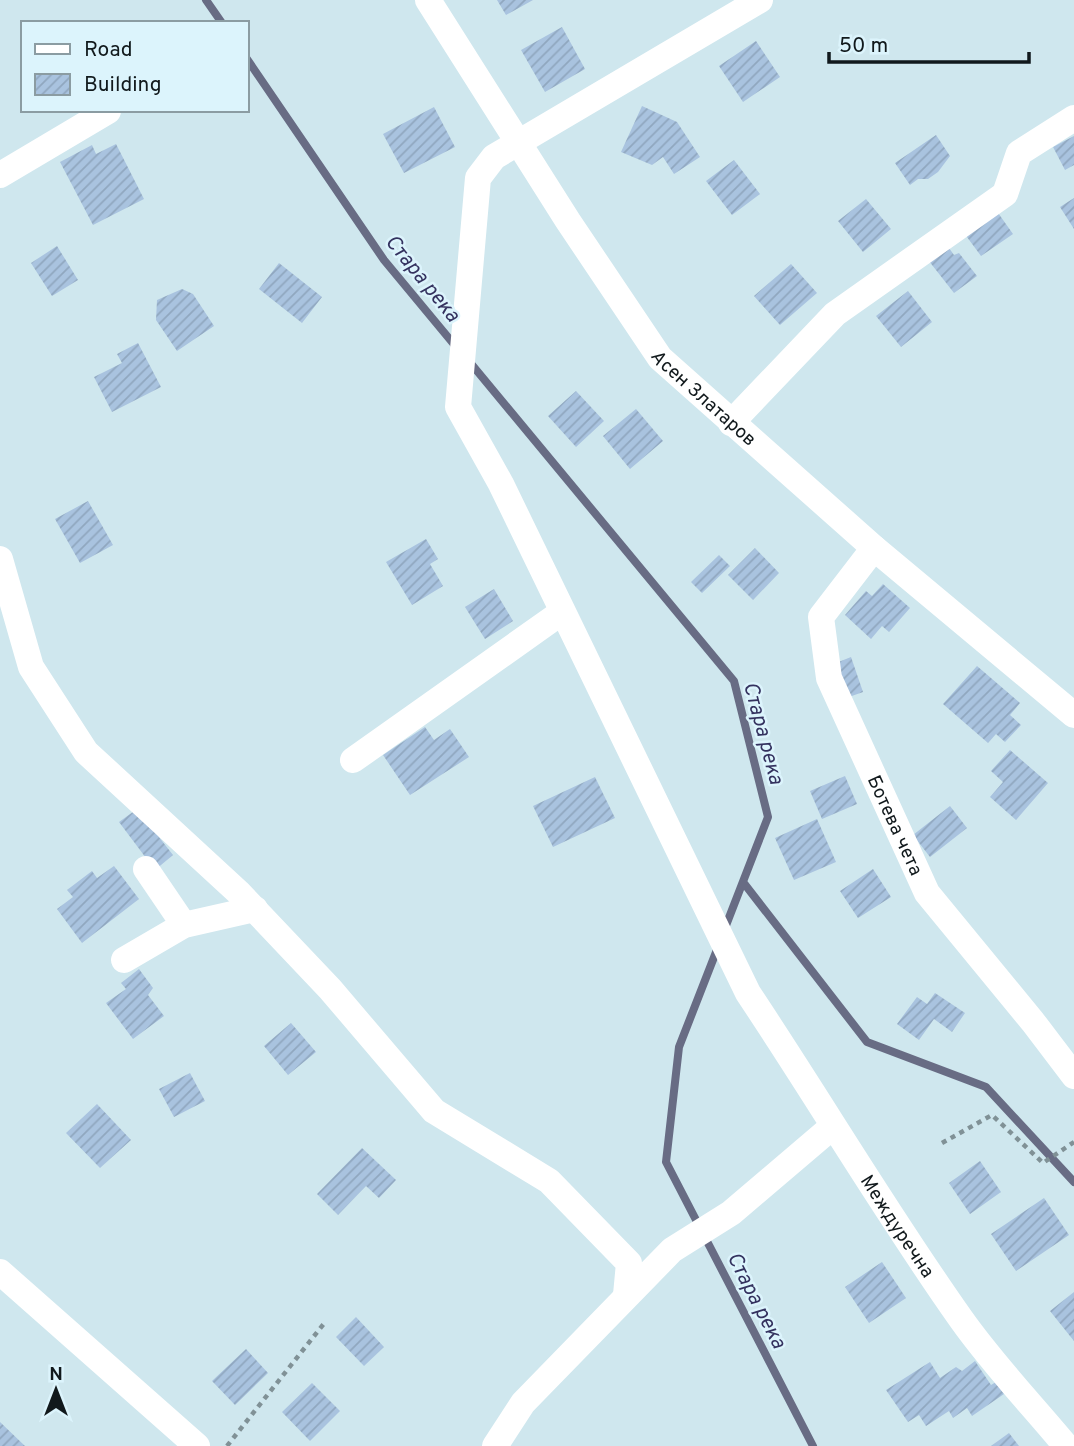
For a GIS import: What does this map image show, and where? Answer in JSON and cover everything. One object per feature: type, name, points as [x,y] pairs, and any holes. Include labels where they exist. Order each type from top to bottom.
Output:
[{"type":"street","name":"Асен Златаров","points":[[428,0],[568,221],[660,358],[874,548],[1074,715]]},
{"type":"street","points":[[519,143],[760,0]]},
{"type":"street","points":[[0,175],[106,112]]},
{"type":"street","points":[[731,423],[835,314],[1005,194],[1019,153],[1074,118]]},
{"type":"street","name":"Междуречна","points":[[519,143],[495,158],[478,178],[458,407],[501,484],[748,993],[794,1062],[832,1127],[962,1321],[1066,1446]]},
{"type":"street","name":"Ботева чета","points":[[874,548],[821,617],[829,678],[927,893],[1034,1022],[1074,1076]]},
{"type":"street","points":[[0,559],[31,667],[86,752],[255,909],[330,989],[434,1111],[549,1181],[629,1263],[626,1296]]},
{"type":"street","points":[[353,760],[562,612]]},
{"type":"street","points":[[146,869],[184,925]]},
{"type":"street","points":[[124,960],[184,925],[255,909]]},
{"type":"street","points":[[495,1446],[523,1404],[672,1250],[731,1213],[832,1127]]},
{"type":"street","points":[[0,1272],[179,1440]]},
{"type":"path","points":[[942,1143],[992,1115],[1043,1163],[1074,1142]]},
{"type":"path","points":[[227,1446],[326,1321]]},
{"type":"building","points":[[497,0],[533,0],[506,15]]},
{"type":"building","points":[[562,27],[585,69],[545,92],[521,50]]},
{"type":"building","points":[[756,41],[780,77],[743,102],[719,66]]},
{"type":"building","points":[[642,106],[677,122],[700,157],[674,174],[663,157],[652,165],[621,152]]},
{"type":"building","points":[[434,107],[455,147],[404,173],[383,134]]},
{"type":"building","points":[[936,135],[950,156],[938,172],[928,179],[918,179],[910,185],[895,163]]},
{"type":"building","points":[[1074,136],[1074,165],[1065,170],[1053,147]]},
{"type":"building","points":[[116,144],[144,199],[93,225],[60,162],[92,145],[96,154]]},
{"type":"building","points":[[734,160],[760,194],[732,215],[706,181]]},
{"type":"building","points":[[1074,198],[1074,229],[1060,207]]},
{"type":"building","points":[[866,199],[891,229],[863,252],[838,221]]},
{"type":"building","points":[[996,210],[1013,234],[981,256],[964,233]]},
{"type":"building","points":[[944,241],[954,255],[959,253],[977,276],[954,293],[925,256]]},
{"type":"building","points":[[57,246],[78,280],[52,296],[31,263]]},
{"type":"building","points":[[279,263],[322,297],[302,323],[259,289]]},
{"type":"building","points":[[791,264],[817,293],[780,325],[754,296]]},
{"type":"building","points":[[182,289],[193,294],[214,326],[177,351],[156,320],[157,300]]},
{"type":"building","points":[[908,291],[932,322],[901,347],[876,316]]},
{"type":"building","points":[[138,343],[161,387],[112,412],[94,377],[122,363],[117,354]]},
{"type":"building","points":[[576,391],[604,421],[576,447],[548,416]]},
{"type":"building","points":[[636,409],[663,441],[630,469],[603,436]]},
{"type":"building","points":[[88,501],[113,545],[80,563],[55,519]]},
{"type":"building","points":[[426,539],[438,559],[430,564],[443,586],[412,605],[386,562]]},
{"type":"building","points":[[755,548],[779,573],[753,600],[728,575]]},
{"type":"building","points":[[719,555],[730,566],[702,593],[691,582]]},
{"type":"building","points":[[883,584],[910,608],[889,632],[882,626],[871,639],[845,615],[866,591],[872,596]]},
{"type":"building","points":[[494,589],[513,621],[485,639],[465,607]]},
{"type":"building","points":[[851,657],[863,692],[849,697],[836,663]]},
{"type":"building","points":[[977,666],[1020,703],[1010,715],[1021,725],[1005,742],[996,734],[988,743],[943,704]]},
{"type":"building","points":[[425,727],[434,740],[450,729],[469,757],[410,795],[383,755]]},
{"type":"building","points":[[1010,750],[1048,783],[1016,820],[990,797],[1003,782],[991,771]]},
{"type":"building","points":[[845,776],[857,804],[822,819],[810,791]]},
{"type":"building","points":[[595,777],[615,818],[553,847],[533,806]]},
{"type":"building","points":[[950,806],[967,828],[930,857],[913,835]]},
{"type":"building","points":[[137,809],[173,855],[155,870],[119,822]]},
{"type":"building","points":[[817,819],[836,862],[794,880],[775,838]]},
{"type":"building","points":[[114,866],[139,899],[82,943],[57,909],[73,897],[67,890],[92,871],[97,878]]},
{"type":"building","points":[[873,869],[891,897],[858,918],[840,891]]},
{"type":"building","points":[[139,969],[153,988],[148,995],[164,1016],[133,1039],[106,1003],[126,989],[121,983]]},
{"type":"building","points":[[935,993],[965,1013],[952,1032],[934,1019],[919,1040],[897,1024],[917,997],[927,1004]]},
{"type":"building","points":[[291,1023],[316,1052],[288,1075],[264,1046]]},
{"type":"building","points":[[190,1073],[205,1101],[174,1117],[159,1089]]},
{"type":"building","points":[[97,1104],[131,1140],[100,1168],[66,1133]]},
{"type":"building","points":[[362,1148],[396,1180],[379,1198],[366,1186],[338,1215],[317,1194]]},
{"type":"building","points":[[980,1161],[1001,1192],[970,1214],[949,1183]]},
{"type":"building","points":[[1044,1198],[1069,1235],[1016,1271],[991,1234]]},
{"type":"building","points":[[882,1262],[906,1298],[869,1323],[845,1287]]},
{"type":"building","points":[[1074,1292],[1074,1341],[1050,1311]]},
{"type":"building","points":[[356,1317],[384,1347],[364,1366],[336,1337]]},
{"type":"building","points":[[246,1349],[268,1373],[235,1405],[212,1381]]},
{"type":"building","points":[[975,1361],[991,1385],[996,1382],[1004,1394],[972,1416],[967,1408],[953,1418],[949,1411],[926,1426],[919,1415],[908,1422],[886,1390],[930,1362],[940,1378],[956,1367],[962,1371]]},
{"type":"building","points":[[312,1383],[340,1411],[310,1441],[282,1412]]},
{"type":"building","points":[[0,1422],[25,1446],[0,1446]]},
{"type":"building","points":[[1009,1433],[1019,1446],[991,1446]]},
{"type":"waterway","name":"Стара река","points":[[206,0],[221,21]]},
{"type":"waterway","name":"Стара река","points":[[248,60],[384,260],[457,348]]},
{"type":"waterway","name":"Стара река","points":[[468,360],[734,681],[768,817],[725,928]]},
{"type":"waterway","points":[[743,882],[867,1042],[986,1087],[1074,1182]]},
{"type":"waterway","name":"Стара река","points":[[718,947],[679,1047],[666,1162],[813,1446]]}]
